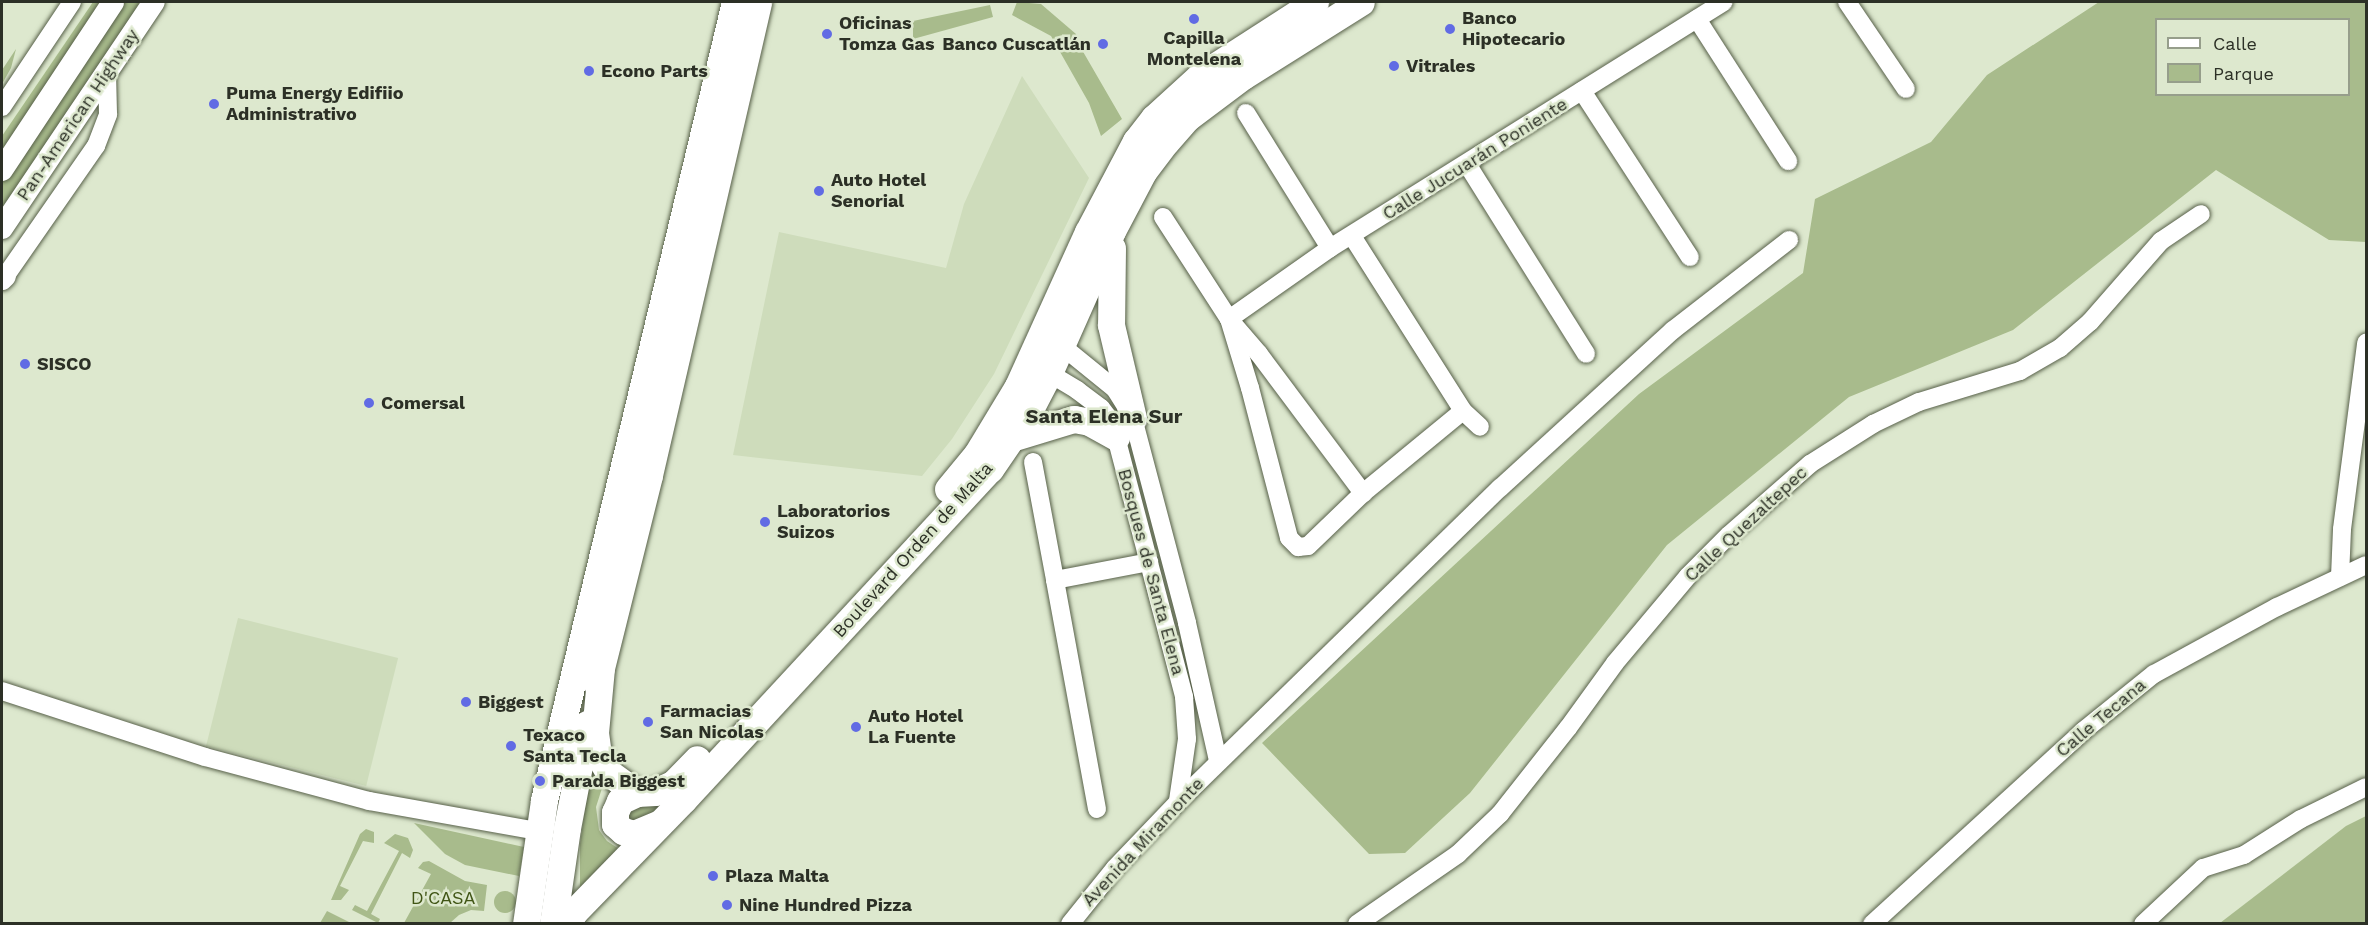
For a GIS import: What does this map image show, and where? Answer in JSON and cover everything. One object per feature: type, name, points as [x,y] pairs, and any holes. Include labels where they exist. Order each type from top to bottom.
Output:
[{"type":"highway","points":[[526,924],[538,831],[735,2]]},
{"type":"highway","points":[[553,924],[579,762],[649,475],[758,2]]},
{"type":"highway","name":"Boulevard Orden de Malta","points":[[637,793],[659,791],[678,779],[967,468],[1018,386],[1101,205],[1136,141],[1154,118],[1200,76],[1315,2]]},
{"type":"highway","name":"Boulevard Orden de Malta","points":[[567,924],[574,912],[662,822],[970,493],[1011,438],[1049,373],[1112,231],[1143,172],[1187,118],[1243,76],[1361,2]]},
{"type":"highway","points":[[1011,438],[1074,419],[1124,428],[1111,325],[1112,231]]},
{"type":"highway","points":[[601,668],[595,714],[598,754],[609,773],[637,793],[620,801],[614,816],[618,827],[634,834],[662,822]]},
{"type":"main road","name":"Pan-American Highway","points":[[2,170],[113,2]]},
{"type":"main road","name":"Pan-American Highway","points":[[2,228],[154,2]]},
{"type":"street","points":[[2,107],[72,2]]},
{"type":"street","name":"Calle Jucuarán Poniente","points":[[1229,318],[1330,248],[1723,2]]},
{"type":"street","points":[[1847,2],[1906,88]]},
{"type":"street","points":[[1697,19],[1788,161]]},
{"type":"street","points":[[3,278],[96,146],[108,114],[107,74]]},
{"type":"street","points":[[1582,91],[1690,257]]},
{"type":"street","points":[[1246,112],[1330,248]]},
{"type":"street","points":[[1467,164],[1586,354]]},
{"type":"street","name":"Calle Quezaltepec","points":[[1357,924],[1458,854],[1500,814],[1568,728],[1615,663],[1688,576],[1729,535],[1810,464],[1873,424],[1919,402],[2020,371],[2060,348],[2090,322],[2161,241],[2201,214]]},
{"type":"street","points":[[1163,216],[1229,318],[1259,354],[1363,493]]},
{"type":"street","points":[[1352,236],[1463,411],[1480,428]]},
{"type":"street","name":"Avenida Miramonte","points":[[1070,924],[1115,867],[1218,761],[1500,488],[1641,357],[1789,240]]},
{"type":"street","points":[[1229,318],[1293,544],[1300,548],[1308,546],[1363,493],[1463,411]]},
{"type":"street","points":[[2340,577],[2342,529],[2367,343]]},
{"type":"street","name":"Bosques de Santa Elena","points":[[1062,346],[1115,389],[1149,562],[1185,708],[1187,739],[1178,802]]},
{"type":"street","name":"Bosques de Santa Elena","points":[[1049,373],[1077,390],[1124,428],[1187,623],[1218,761]]},
{"type":"street","points":[[1033,462],[1097,809]]},
{"type":"street","points":[[1054,579],[1149,562]]},
{"type":"street","name":"Calle Tecana","points":[[1872,924],[2083,731],[2154,674],[2277,607],[2367,565]]},
{"type":"street","points":[[2,691],[205,757],[347,795],[538,831]]},
{"type":"street","points":[[2144,924],[2204,868],[2244,855],[2301,819],[2367,787]]},
{"type":"shaded area","points":[[1022,76],[1089,178],[994,374],[952,439],[922,476],[733,455],[779,232],[946,268],[964,204]]},
{"type":"shaded area","points":[[238,618],[398,658],[366,786],[206,746]]},
{"type":"green space","points":[[93,2],[101,2],[2,150],[2,136]]},
{"type":"green space","points":[[124,2],[141,2],[2,209],[2,183]]},
{"type":"green space","points":[[1017,2],[1041,4],[1076,34],[1078,43],[1122,119],[1101,136],[1089,103],[1051,36],[1012,15]]},
{"type":"green space","points":[[2099,2],[2366,2],[2366,242],[2329,240],[2216,170],[2013,330],[1849,397],[1667,545],[1470,793],[1405,853],[1369,854],[1262,743],[1639,394],[1803,273],[1815,199],[1931,142],[1987,75]]},
{"type":"green space","points":[[990,5],[993,17],[913,39],[913,21]]},
{"type":"green space","points":[[16,49],[11,68],[2,84],[2,70]]},
{"type":"green space","points":[[591,764],[604,782],[596,807],[599,830],[607,841],[622,851],[580,888],[580,844]]},
{"type":"green space","points":[[673,796],[640,823],[629,823],[626,813],[629,807]]},
{"type":"green space","points":[[2366,816],[2366,923],[2220,923],[2346,826]]},
{"type":"green space","name":"D'CASA","points":[[414,823],[524,847],[519,876],[465,865],[445,854]]},
{"type":"green space","points":[[366,829],[374,832],[374,843],[363,841],[340,886],[349,890],[341,900],[331,900],[360,834]]},
{"type":"green space","name":"D'CASA","points":[[395,834],[408,838],[413,850],[410,858],[402,853],[371,914],[380,919],[378,923],[352,910],[355,905],[367,911],[399,851],[384,843]]},
{"type":"green space","name":"D'CASA","points":[[429,861],[465,881],[487,885],[484,911],[471,910],[459,915],[450,923],[404,923],[431,874],[418,868],[423,862]]},
{"type":"green space","points":[[505,891],[513,894],[516,902],[513,910],[505,913],[497,910],[494,902],[497,894]]},
{"type":"green space","points":[[327,911],[351,923],[320,923]]},
{"type":"place","name":"Capilla Montelena","points":[[1194,19]]},
{"type":"place","name":"Banco Hipotecario","points":[[1450,29]]},
{"type":"place","name":"Oficinas Tomza Gas","points":[[827,34]]},
{"type":"place","name":"Banco Cuscatlán","points":[[1103,44]]},
{"type":"place","name":"Vitrales","points":[[1394,66]]},
{"type":"place","name":"Econo Parts","points":[[589,71]]},
{"type":"place","name":"Puma Energy Edifiio Administrativo","points":[[214,104]]},
{"type":"place","name":"Auto Hotel Senorial","points":[[819,191]]},
{"type":"place","name":"SISCO","points":[[25,364]]},
{"type":"place","name":"Comersal","points":[[369,403]]},
{"type":"place","name":"Laboratorios Suizos","points":[[765,522]]},
{"type":"place","name":"Biggest","points":[[466,702]]},
{"type":"place","name":"Farmacias San Nicolas","points":[[648,722]]},
{"type":"place","name":"Auto Hotel La Fuente","points":[[856,727]]},
{"type":"place","name":"Texaco Santa Tecla","points":[[511,746]]},
{"type":"place","name":"Parada Biggest","points":[[540,781]]},
{"type":"place","name":"Plaza Malta","points":[[713,876]]},
{"type":"place","name":"Nine Hundred Pizza","points":[[727,905]]},
{"type":"district","name":"Santa Elena Sur","points":[[1104,416]]}]
